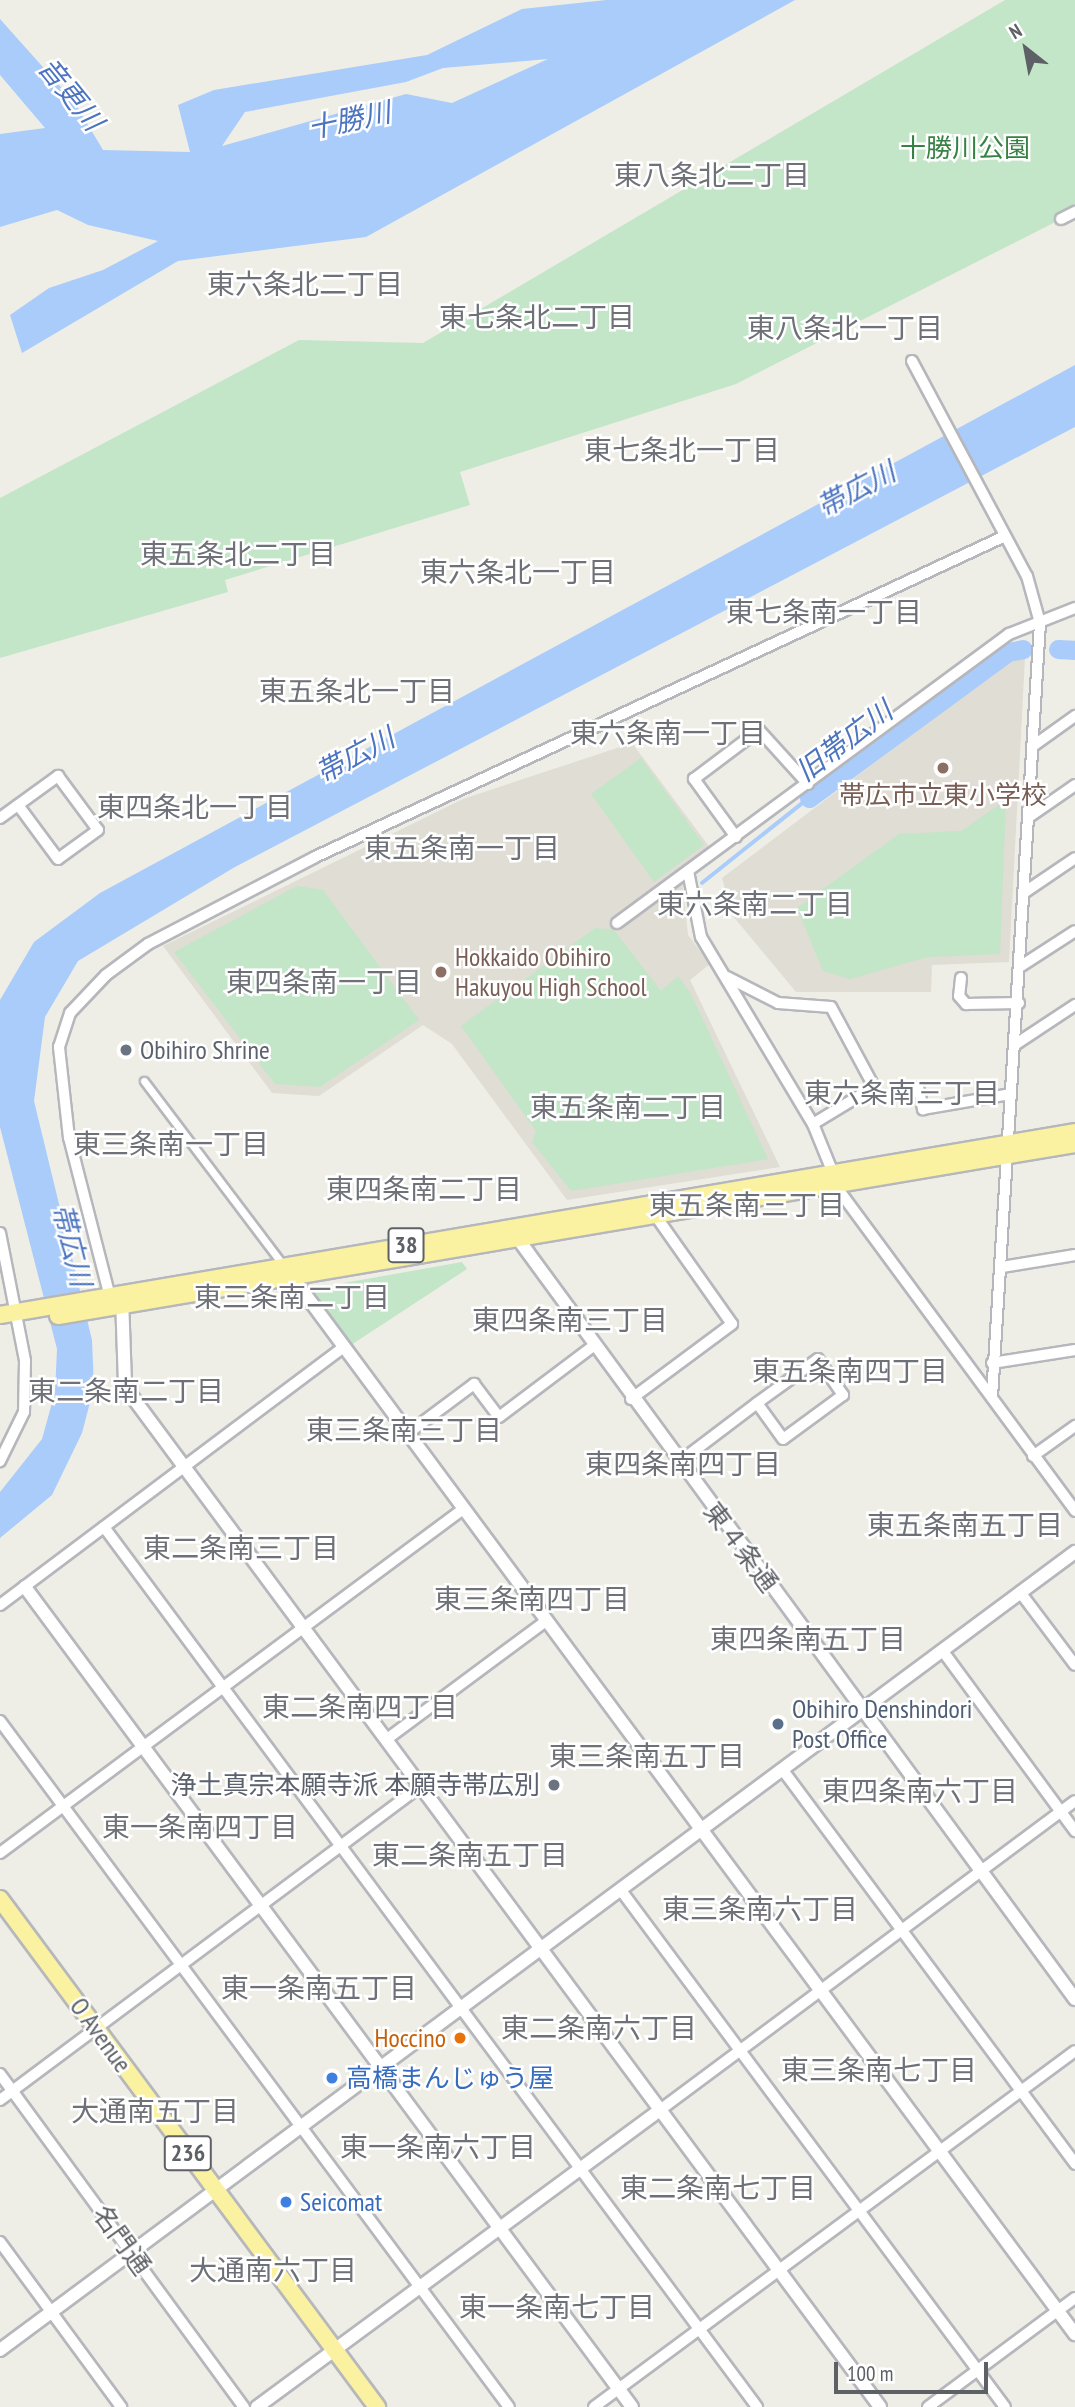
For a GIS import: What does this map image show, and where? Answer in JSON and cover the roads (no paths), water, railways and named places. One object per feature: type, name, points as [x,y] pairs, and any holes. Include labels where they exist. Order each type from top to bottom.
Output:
[{"type":"highway","name":"38","points":[[1007,1150],[1075,1132]]},
{"type":"highway","name":"38","points":[[0,1325],[23,1317],[287,1270],[1007,1150],[1075,1144]]},
{"type":"highway","name":"38","points":[[513,1233],[655,1214],[834,1179]]},
{"type":"highway","name":"38","points":[[0,1315],[23,1317]]},
{"type":"highway","name":"O Avenue","points":[[0,1899],[377,2407]]},
{"type":"street","points":[[1061,219],[1075,212]]},
{"type":"street","points":[[912,360],[1027,576],[1040,623],[1019,1003],[1007,1150],[1002,1267],[992,1363],[992,1397]]},
{"type":"street","points":[[880,2407],[183,1467],[125,1384],[117,1301],[69,1138],[59,1047],[71,1013],[106,975],[148,944],[315,857],[1004,534]]},
{"type":"street","points":[[617,923],[1009,634],[1075,608]]},
{"type":"street","points":[[1033,746],[1075,716]]},
{"type":"street","points":[[736,837],[694,779],[759,730],[808,784]]},
{"type":"street","points":[[0,818],[58,776],[98,830],[58,859],[18,806]]},
{"type":"street","points":[[1029,817],[1075,785]]},
{"type":"street","points":[[1024,892],[1075,858]]},
{"type":"street","points":[[688,871],[696,926],[813,1124],[834,1179],[1075,1511]]},
{"type":"street","points":[[1021,967],[1075,931]]},
{"type":"street","points":[[727,977],[778,1003],[831,1007],[874,1087],[813,1124]]},
{"type":"street","points":[[961,978],[959,996],[966,1004],[1019,1003]]},
{"type":"street","points":[[1016,1044],[1075,1005]]},
{"type":"street","points":[[144,1081],[1075,2334]]},
{"type":"street","points":[[918,1087],[923,1109],[1011,1094]]},
{"type":"street","points":[[631,1399],[732,1324],[655,1214]]},
{"type":"street","points":[[0,1233],[23,1317],[24,1412],[0,1461]]},
{"type":"street","name":"東４条通","points":[[513,1233],[592,1347],[1075,1999]]},
{"type":"street","points":[[1002,1267],[1075,1255]]},
{"type":"street","points":[[0,1605],[342,1347]]},
{"type":"street","points":[[407,1434],[474,1384],[499,1417],[592,1347]]},
{"type":"street","points":[[992,1363],[1075,1350]]},
{"type":"street","points":[[678,1463],[757,1403],[818,1359],[844,1395],[783,1439],[757,1403]]},
{"type":"street","points":[[1033,1456],[1075,1426]]},
{"type":"street","points":[[0,1853],[463,1509]]},
{"type":"street","points":[[104,1527],[757,2407]]},
{"type":"street","points":[[0,2350],[1075,1552]]},
{"type":"street","points":[[25,1587],[632,2407]]},
{"type":"street","points":[[1020,1592],[1075,1665]]},
{"type":"street","points":[[387,1740],[547,1621]]},
{"type":"street","points":[[942,1650],[1075,1831]]},
{"type":"street","points":[[0,1721],[509,2407]]},
{"type":"street","points":[[782,1769],[1075,2164]]},
{"type":"street","points":[[0,2100],[421,1786]]},
{"type":"street","points":[[257,2407],[1075,1801]]},
{"type":"street","points":[[621,1889],[1005,2407]]},
{"type":"street","points":[[594,2407],[1075,2051]]},
{"type":"street","name":"名門通","points":[[0,2074],[244,2407]]},
{"type":"street","points":[[0,2242],[121,2407]]},
{"type":"street","points":[[928,2407],[1075,2298]]},
{"type":"water","name":"十勝川","points":[[606,0],[795,0],[366,237],[178,261],[22,353],[10,315],[49,288],[103,270],[158,241],[88,225],[57,210],[0,227],[0,134],[45,128],[0,75],[0,19],[75,103],[103,150],[190,152],[178,105],[214,90],[427,55],[522,9]],"holes":[[[548,59],[452,103],[406,94],[222,146],[245,112],[406,82],[443,68]]]},
{"type":"water","name":"帯広川","points":[[1075,365],[1075,427],[235,867],[78,961],[45,1017],[34,1101],[92,1340],[94,1387],[82,1433],[52,1495],[0,1538],[0,1492],[42,1439],[55,1392],[57,1349],[0,1127],[0,1000],[34,942],[100,893]]},
{"type":"waterway","name":"旧帯広川","points":[[809,798],[1008,652],[1023,649]]},
{"type":"waterway","name":"旧帯広川","points":[[1058,649],[1075,650]]},
{"type":"waterway","name":"旧帯広川","points":[[702,883],[809,798]]},
{"type":"place","name":"帯広市立東小学校","points":[[943,768]]},
{"type":"place","name":"Hokkaido Obihiro Hakuyou High School","points":[[441,972]]},
{"type":"place","name":"Obihiro Shrine","points":[[126,1050]]},
{"type":"place","name":"Obihiro Denshindori Post Office","points":[[778,1724]]},
{"type":"place","name":"浄土真宗本願寺派 本願寺帯広別","points":[[554,1785]]},
{"type":"place","name":"Hoccino","points":[[460,2038]]},
{"type":"place","name":"高橋まんじゅう屋","points":[[332,2078]]},
{"type":"place","name":"Seicomat","points":[[286,2202]]},
{"type":"district","name":"東八条北二丁目","points":[[712,175]]},
{"type":"district","name":"東六条北二丁目","points":[[305,284]]},
{"type":"district","name":"東七条北二丁目","points":[[537,317]]},
{"type":"district","name":"東八条北一丁目","points":[[845,328]]},
{"type":"district","name":"東七条北一丁目","points":[[682,450]]},
{"type":"district","name":"東五条北二丁目","points":[[238,554]]},
{"type":"district","name":"東六条北一丁目","points":[[518,572]]},
{"type":"district","name":"東七条南一丁目","points":[[824,612]]},
{"type":"district","name":"東五条北一丁目","points":[[357,691]]},
{"type":"district","name":"東六条南一丁目","points":[[668,733]]},
{"type":"district","name":"東四条北一丁目","points":[[195,807]]},
{"type":"district","name":"東五条南一丁目","points":[[462,848]]},
{"type":"district","name":"東六条南二丁目","points":[[755,904]]},
{"type":"district","name":"東四条南一丁目","points":[[324,982]]},
{"type":"district","name":"東六条南三丁目","points":[[902,1093]]},
{"type":"district","name":"東五条南二丁目","points":[[628,1107]]},
{"type":"district","name":"東三条南一丁目","points":[[171,1144]]},
{"type":"district","name":"東四条南二丁目","points":[[424,1189]]},
{"type":"district","name":"東五条南三丁目","points":[[747,1205]]},
{"type":"district","name":"東三条南二丁目","points":[[292,1297]]},
{"type":"district","name":"東四条南三丁目","points":[[570,1320]]},
{"type":"district","name":"東五条南四丁目","points":[[850,1371]]},
{"type":"district","name":"東二条南二丁目","points":[[126,1391]]},
{"type":"district","name":"東三条南三丁目","points":[[404,1430]]},
{"type":"district","name":"東四条南四丁目","points":[[683,1464]]},
{"type":"district","name":"東五条南五丁目","points":[[965,1525]]},
{"type":"district","name":"東二条南三丁目","points":[[241,1548]]},
{"type":"district","name":"東三条南四丁目","points":[[532,1599]]},
{"type":"district","name":"東四条南五丁目","points":[[808,1639]]},
{"type":"district","name":"東二条南四丁目","points":[[360,1707]]},
{"type":"district","name":"東三条南五丁目","points":[[647,1756]]},
{"type":"district","name":"東四条南六丁目","points":[[920,1791]]},
{"type":"district","name":"東一条南四丁目","points":[[200,1827]]},
{"type":"district","name":"東二条南五丁目","points":[[470,1855]]},
{"type":"district","name":"東三条南六丁目","points":[[760,1909]]},
{"type":"district","name":"東一条南五丁目","points":[[319,1988]]},
{"type":"district","name":"東二条南六丁目","points":[[599,2028]]},
{"type":"district","name":"東三条南七丁目","points":[[879,2070]]},
{"type":"district","name":"大通南五丁目","points":[[155,2111]]},
{"type":"district","name":"東一条南六丁目","points":[[438,2147]]},
{"type":"district","name":"東二条南七丁目","points":[[718,2188]]},
{"type":"district","name":"大通南六丁目","points":[[273,2270]]},
{"type":"district","name":"東一条南七丁目","points":[[557,2307]]},
{"type":"water label","name":"音更川","points":[[71,94]]},
{"type":"park label","name":"十勝川公園","points":[[965,148]]}]
